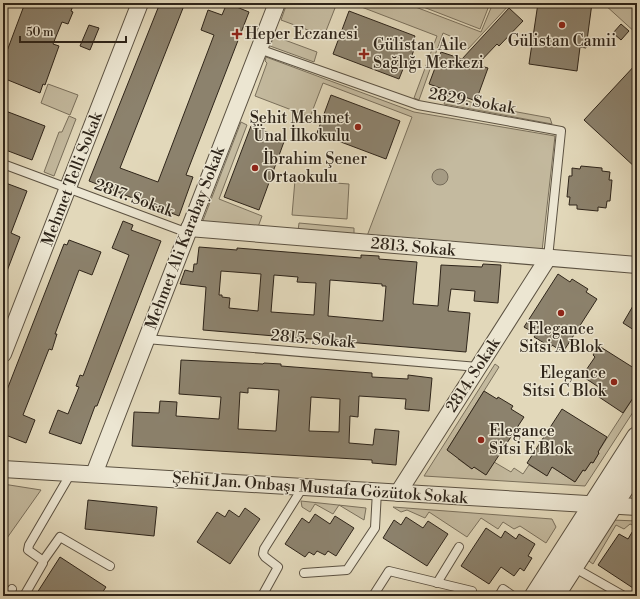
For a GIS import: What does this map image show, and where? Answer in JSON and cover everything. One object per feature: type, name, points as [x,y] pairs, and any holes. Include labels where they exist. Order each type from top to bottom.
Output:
[{"type":"street","name":"Mehmet Telli Sokak","points":[[3,354],[140,3]]},
{"type":"street","name":"Mehmet Ali Karabay Sokak","points":[[94,474],[277,3]]},
{"type":"street","name":"2813. Sokak","points":[[188,231],[637,265]]},
{"type":"street","name":"2814. Sokak","points":[[398,493],[548,258]]},
{"type":"street","points":[[554,596],[573,566],[637,437]]},
{"type":"street","points":[[535,596],[603,505],[637,467]]},
{"type":"street","name":"Şehit Jan. Onbaşı Mustafa Gözütok Sokak","points":[[3,468],[637,507]]},
{"type":"lane","name":"2829. Sokak","points":[[259,49],[418,105],[561,131],[548,258]]},
{"type":"lane","name":"2817. Sokak","points":[[3,164],[188,231]]},
{"type":"lane","name":"2815. Sokak","points":[[146,339],[478,367]]},
{"type":"lane","points":[[43,562],[30,551],[28,547],[71,473]]},
{"type":"lane","points":[[262,596],[278,568],[263,554],[264,549],[303,487]]},
{"type":"lane","points":[[304,573],[347,570],[374,528],[377,491]]},
{"type":"lane","points":[[24,596],[43,565],[43,562],[60,537],[110,566]]},
{"type":"lane","points":[[437,583],[459,547]]},
{"type":"lane","points":[[573,566],[624,596]]},
{"type":"lane","points":[[373,596],[389,571],[472,591]]},
{"type":"lane","points":[[499,596],[503,590],[513,596]]},
{"type":"shaded area","points":[[287,3],[322,3],[335,8],[324,36],[281,20]]},
{"type":"shaded area","points":[[351,3],[405,3],[481,32],[493,3],[511,3],[468,49],[450,36],[443,33],[419,100],[414,98],[437,36]]},
{"type":"shaded area","points":[[413,3],[490,3],[480,29]]},
{"type":"shaded area","points":[[637,3],[637,34],[604,4]]},
{"type":"shaded area","points":[[274,36],[317,52],[314,62],[270,46]]},
{"type":"shaded area","points":[[266,57],[414,112],[555,136],[542,251],[367,236],[412,117],[323,83],[310,117],[255,96],[267,63],[265,61]]},
{"type":"shaded area","points":[[48,84],[78,95],[70,115],[41,103]]},
{"type":"shaded area","points":[[448,94],[479,105],[550,118],[552,124],[444,104]]},
{"type":"shaded area","points":[[69,116],[76,119],[54,176],[44,172],[59,132],[62,132]]},
{"type":"shaded area","points":[[241,122],[247,125],[219,199],[262,216],[258,227],[202,223]]},
{"type":"shaded area","points":[[440,169],[446,171],[448,177],[446,183],[440,185],[434,183],[432,177],[434,171]]},
{"type":"shaded area","points":[[295,180],[349,184],[347,219],[292,215]]},
{"type":"shaded area","points":[[299,223],[354,228],[354,235],[298,231]]},
{"type":"shaded area","points":[[495,364],[499,367],[447,450],[472,469],[474,467],[486,475],[494,462],[511,472],[514,468],[523,474],[529,465],[546,475],[552,467],[575,482],[583,470],[585,471],[591,462],[593,463],[599,453],[598,452],[637,392],[637,406],[585,486],[424,476]]},
{"type":"shaded area","points":[[3,484],[41,490],[7,538],[3,538]]},
{"type":"shaded area","points":[[301,501],[339,505],[333,514],[315,504],[310,512],[302,507]]},
{"type":"shaded area","points":[[339,505],[366,508],[364,520]]},
{"type":"shaded area","points":[[393,507],[552,519],[556,527],[546,543],[520,526],[514,529],[503,522],[498,529],[481,518],[467,537],[429,512],[425,518],[407,510],[401,512]]},
{"type":"shaded area","points":[[612,520],[637,521],[637,527],[630,524],[624,529],[616,525],[593,564],[586,559]]},
{"type":"building","points":[[25,3],[74,3],[71,11],[73,12],[68,24],[62,22],[53,44],[59,46],[45,85],[43,84],[40,93],[3,78],[3,50],[7,51]]},
{"type":"building","points":[[160,3],[185,3],[120,168],[158,182],[214,35],[201,30],[208,10],[222,15],[227,3],[249,12],[186,175],[193,177],[179,216],[89,181]]},
{"type":"building","name":"Gülistan Camii","points":[[538,3],[592,3],[586,48],[580,47],[577,71],[529,64]]},
{"type":"building","points":[[509,8],[523,21],[499,46],[497,44],[477,65],[488,68],[476,101],[429,84],[441,52],[462,59]]},
{"type":"building","points":[[349,11],[415,36],[410,49],[414,50],[408,65],[405,64],[399,79],[333,54]]},
{"type":"building","points":[[621,24],[629,31],[621,40],[613,33]]},
{"type":"building","points":[[89,25],[99,28],[90,50],[80,46]]},
{"type":"building","points":[[637,63],[637,169],[584,120]]},
{"type":"building","name":"Şehit Mehmet Ünal İlkokulu","points":[[331,95],[400,121],[386,159],[317,133]]},
{"type":"building","points":[[3,110],[45,126],[32,160],[3,149]]},
{"type":"building","name":"İbrahim Şener Ortaokulu","points":[[251,126],[285,139],[259,210],[224,197]]},
{"type":"building","points":[[581,166],[602,168],[602,171],[610,172],[609,180],[612,180],[610,201],[607,201],[606,208],[598,207],[598,211],[577,209],[577,205],[569,205],[570,197],[567,197],[569,176],[572,176],[572,168],[580,169]]},
{"type":"building","points":[[3,182],[27,191],[11,233],[20,237],[4,279]]},
{"type":"building","points":[[123,221],[133,225],[131,230],[161,241],[81,444],[49,433],[58,410],[68,414],[79,387],[76,386],[80,375],[83,376],[129,255],[112,248]]},
{"type":"building","points":[[69,240],[101,252],[92,275],[79,270],[55,334],[57,334],[52,350],[49,349],[23,415],[35,420],[26,443],[3,434],[3,400],[64,244],[67,245]]},
{"type":"building","points":[[199,247],[237,250],[237,248],[361,258],[361,255],[379,256],[379,259],[417,262],[413,304],[438,306],[441,265],[482,267],[483,264],[501,265],[498,303],[474,301],[475,291],[451,289],[448,311],[470,313],[466,352],[203,330],[206,287],[180,284],[185,270],[193,272],[194,264],[197,264]],"holes":[[[221,271],[261,274],[258,311],[229,308],[230,298],[219,295]],[[274,275],[298,277],[297,282],[316,283],[314,315],[271,312]],[[330,280],[382,284],[382,286],[386,286],[383,321],[328,316]]]},
{"type":"building","name":"Elegance Sitsi A Blok","points":[[558,274],[570,282],[572,279],[588,289],[586,292],[597,299],[563,352],[534,337],[536,334],[524,327]]},
{"type":"building","points":[[637,299],[637,332],[623,323]]},
{"type":"building","name":"Elegance Sitsi C Blok","points":[[599,346],[637,370],[637,392],[623,413],[596,395],[600,388],[582,376],[595,357],[593,355]]},
{"type":"building","points":[[181,360],[281,364],[281,366],[372,373],[372,377],[408,379],[408,375],[432,378],[429,411],[405,409],[406,399],[359,396],[358,417],[350,416],[349,443],[373,445],[375,429],[399,431],[396,465],[372,463],[372,460],[132,446],[134,412],[159,413],[160,401],[177,402],[176,416],[219,419],[221,397],[179,394]],"holes":[[[248,388],[279,390],[276,431],[238,429],[240,392],[248,393]],[[311,397],[340,399],[339,432],[309,431]]]},
{"type":"building","name":"Elegance Sitsi E Blok","points":[[484,391],[513,406],[511,409],[524,417],[486,475],[474,467],[472,469],[447,450]]},
{"type":"building","points":[[562,409],[607,437],[593,463],[591,462],[585,471],[583,470],[575,482],[552,467],[547,476],[527,463]]},
{"type":"building","points":[[88,500],[157,507],[154,536],[85,529]]},
{"type":"building","points":[[245,508],[260,519],[230,564],[197,542],[217,512],[225,517],[229,510],[239,517]]},
{"type":"building","points":[[315,514],[330,524],[335,516],[354,528],[336,556],[328,551],[325,555],[317,551],[314,555],[309,552],[305,557],[285,544],[302,518],[309,523]]},
{"type":"building","points":[[406,517],[423,528],[428,521],[448,534],[427,566],[383,538],[394,520],[401,525]]},
{"type":"building","points":[[637,524],[637,582],[633,588],[598,565],[619,534],[628,539]]},
{"type":"building","points":[[486,528],[501,538],[505,531],[516,539],[519,534],[535,544],[528,556],[532,558],[524,571],[520,568],[514,576],[501,567],[489,584],[461,566]]},
{"type":"building","points":[[60,557],[106,587],[100,596],[35,596]]},
{"type":"place","name":"Gülistan Camii","points":[[562,25]]},
{"type":"place","name":"Heper Eczanesi","points":[[237,34]]},
{"type":"place","name":"Gülistan Aile Sağlığı Merkezi","points":[[364,54]]},
{"type":"place","name":"Şehit Mehmet Ünal İlkokulu","points":[[358,127]]},
{"type":"place","name":"İbrahim Şener Ortaokulu","points":[[255,168]]},
{"type":"place","name":"Elegance Sitsi A Blok","points":[[561,313]]},
{"type":"place","name":"Elegance Sitsi C Blok","points":[[614,382]]},
{"type":"place","name":"Elegance Sitsi E Blok","points":[[481,440]]}]
